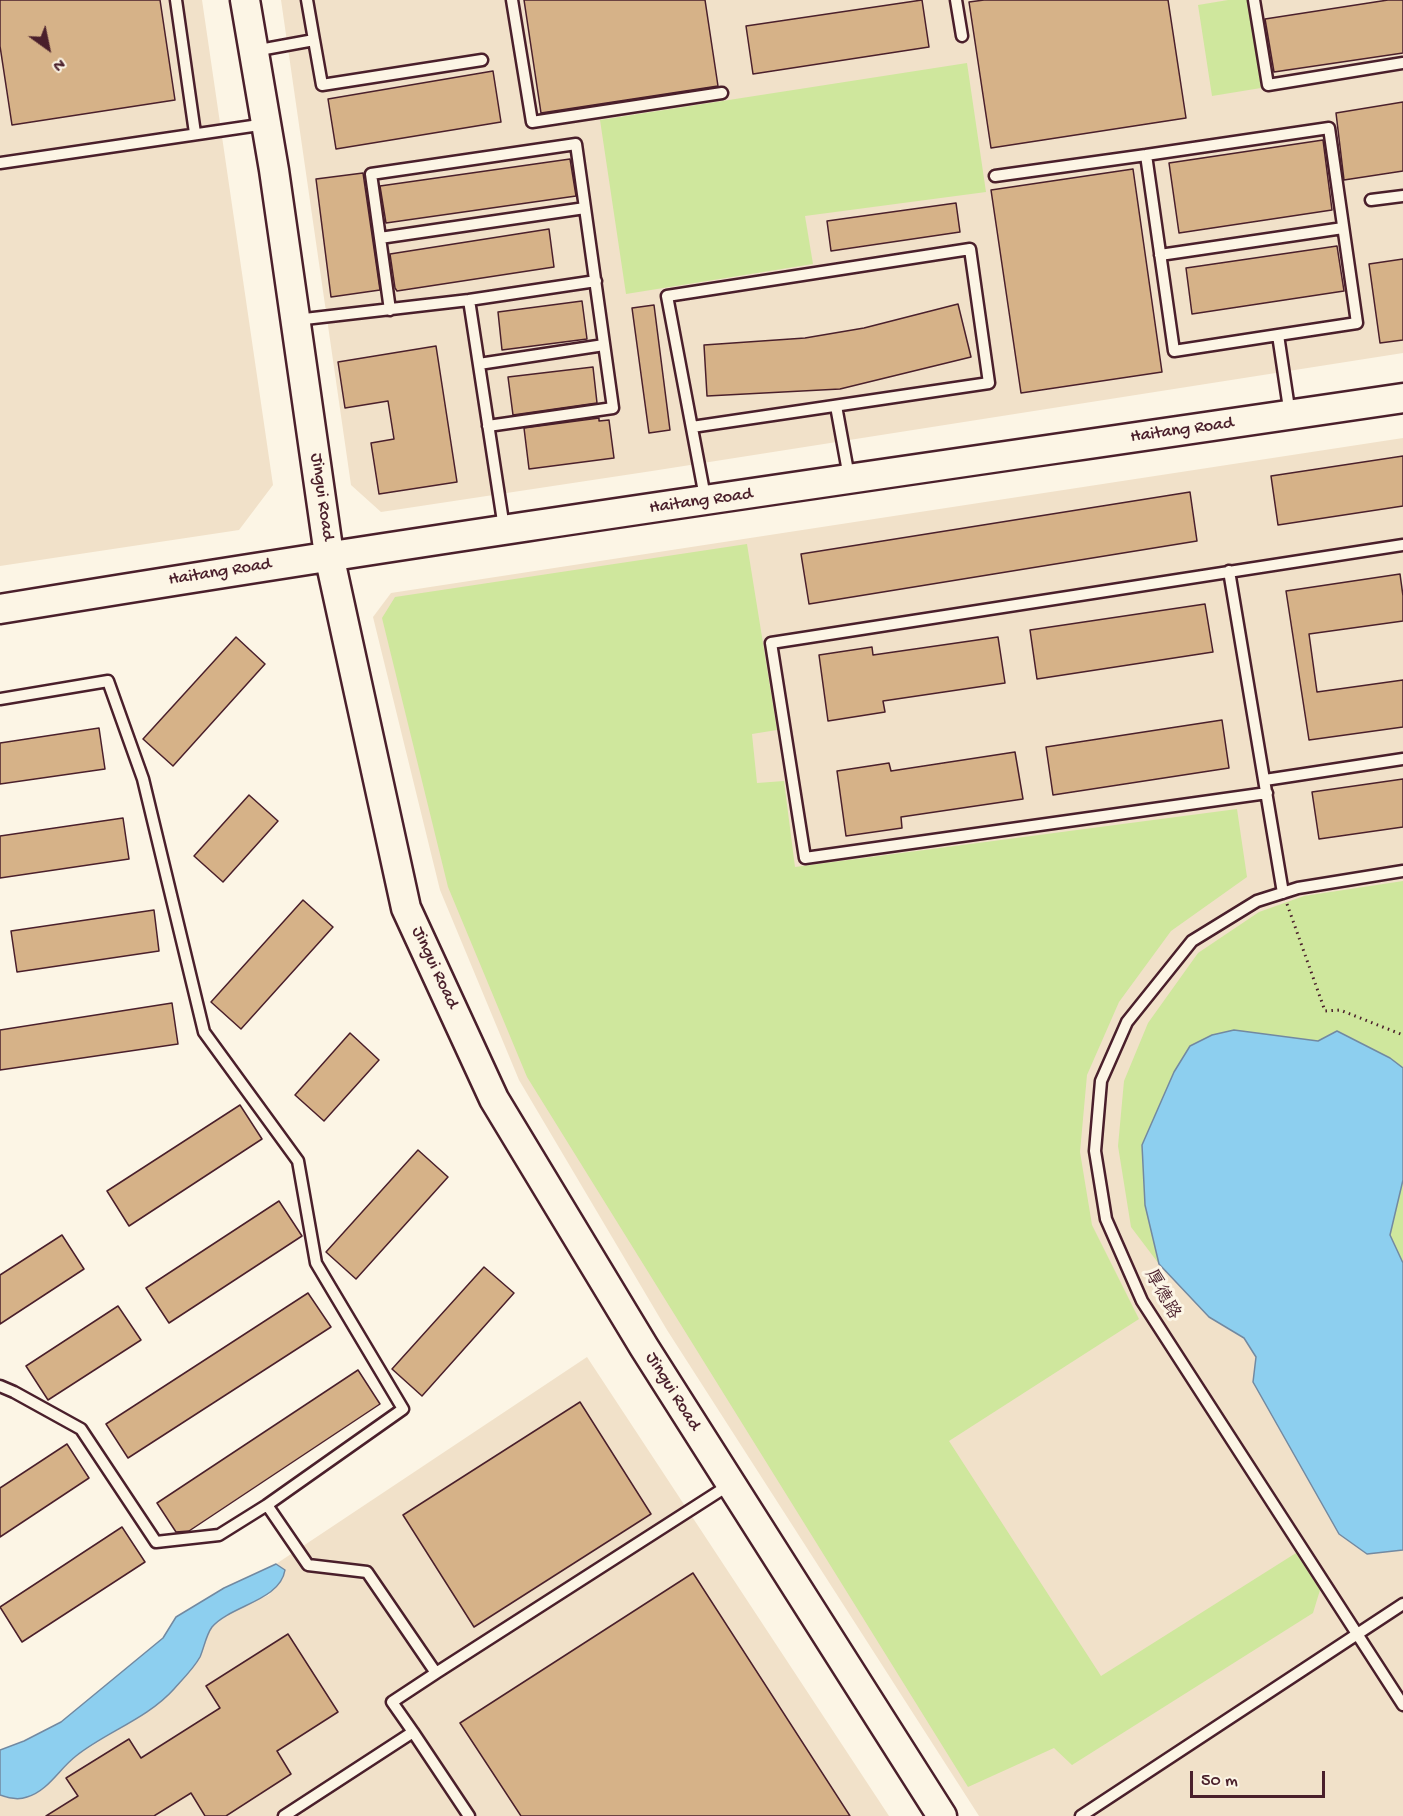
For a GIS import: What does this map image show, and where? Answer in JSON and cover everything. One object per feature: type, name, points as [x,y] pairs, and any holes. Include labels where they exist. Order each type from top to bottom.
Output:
[{"type":"street","name":"Jingui Road","points":[[245,0],[296,320],[329,555],[406,908],[494,1099],[644,1347],[942,1816]]},
{"type":"street","name":"Haitang Road","points":[[0,609],[329,555],[1403,398]]},
{"type":"lane","points":[[176,0],[195,133]]},
{"type":"lane","points":[[307,0],[322,86],[482,60]]},
{"type":"lane","points":[[512,0],[532,122],[722,93]]},
{"type":"lane","points":[[956,0],[962,36]]},
{"type":"lane","points":[[1254,0],[1268,86],[1403,63]]},
{"type":"lane","points":[[254,51],[314,40]]},
{"type":"lane","points":[[0,163],[266,124]]},
{"type":"lane","points":[[995,176],[1329,128],[1357,323],[1174,351],[1146,155]]},
{"type":"lane","points":[[390,309],[371,174],[576,144],[613,408],[489,426]]},
{"type":"lane","points":[[1371,200],[1403,196]]},
{"type":"lane","points":[[380,238],[585,208]]},
{"type":"lane","points":[[1160,255],[1343,228]]},
{"type":"lane","points":[[692,428],[989,383],[970,249],[667,296],[705,501]]},
{"type":"lane","points":[[296,320],[469,300],[596,281]]},
{"type":"lane","points":[[469,300],[504,531]]},
{"type":"lane","points":[[1278,335],[1290,415]]},
{"type":"lane","points":[[479,364],[604,345]]},
{"type":"lane","points":[[836,406],[849,480]]},
{"type":"lane","points":[[1267,793],[805,858],[771,643],[1403,545]]},
{"type":"lane","points":[[1230,571],[1283,893]]},
{"type":"lane","points":[[0,699],[108,681],[143,779],[204,1032],[298,1161],[316,1263],[402,1409],[267,1505],[219,1535],[156,1542],[81,1430],[0,1386]]},
{"type":"lane","points":[[1265,780],[1403,759]]},
{"type":"lane","name":"厚德路","points":[[1403,871],[1298,888],[1257,901],[1192,941],[1127,1022],[1101,1081],[1095,1151],[1106,1219],[1142,1301],[1403,1705]]},
{"type":"lane","points":[[469,1816],[392,1702],[730,1484]]},
{"type":"lane","points":[[267,1505],[308,1565],[367,1572],[436,1673]]},
{"type":"lane","points":[[1081,1816],[1403,1604]]},
{"type":"lane","points":[[284,1816],[412,1732]]},
{"type":"path","points":[[1283,893],[1325,1011],[1341,1010],[1403,1035]]},
{"type":"shaded area","points":[[0,0],[202,0],[273,485],[239,530],[0,566]]},
{"type":"shaded area","points":[[281,0],[1403,0],[1403,353],[381,512],[351,485]]},
{"type":"shaded area","points":[[1403,438],[1403,1816],[979,1816],[667,1330],[519,1080],[440,890],[373,617],[391,593]]},
{"type":"shaded area","points":[[587,1357],[889,1816],[0,1816],[0,1795],[7,1798],[26,1798],[40,1791],[76,1756],[158,1704],[199,1658],[211,1628],[237,1608],[269,1595],[283,1578],[284,1570],[276,1564]]},
{"type":"green space","points":[[1228,0],[1248,0],[1261,88],[1212,96],[1198,5]]},
{"type":"green space","points":[[967,63],[986,192],[805,216],[813,264],[626,294],[600,120]]},
{"type":"green space","points":[[747,544],[777,730],[752,734],[757,783],[784,781],[795,867],[1237,809],[1247,877],[1171,931],[1119,1002],[1087,1075],[1080,1152],[1092,1225],[1139,1319],[949,1441],[1101,1676],[1296,1553],[1320,1590],[1313,1613],[1072,1765],[1054,1748],[968,1787],[527,1077],[448,887],[382,618],[395,597]]},
{"type":"green space","points":[[1403,881],[1403,1068],[1390,1058],[1337,1031],[1319,1041],[1234,1030],[1145,1205],[1159,1264],[1131,1227],[1118,1146],[1124,1081],[1148,1023],[1198,953],[1259,912],[1304,896]]},
{"type":"green space","points":[[1403,1180],[1403,1263],[1390,1235]]},
{"type":"water","points":[[1234,1030],[1318,1041],[1337,1031],[1390,1058],[1403,1068],[1403,1180],[1390,1235],[1403,1263],[1403,1550],[1367,1554],[1339,1534],[1253,1382],[1256,1357],[1244,1338],[1209,1317],[1159,1264],[1145,1205],[1142,1145],[1174,1072],[1190,1046],[1212,1035]]},
{"type":"water","points":[[276,1564],[285,1570],[274,1589],[231,1613],[212,1627],[197,1661],[163,1700],[88,1747],[70,1761],[41,1790],[24,1798],[0,1795],[0,1750],[24,1741],[61,1722],[163,1638],[176,1617],[224,1588]]},
{"type":"building","points":[[0,0],[160,0],[175,100],[12,125],[0,46]]},
{"type":"building","points":[[524,0],[705,0],[718,86],[541,113]]},
{"type":"building","points":[[922,0],[929,47],[753,74],[746,26]]},
{"type":"building","points":[[984,0],[1168,0],[1186,118],[991,148],[969,2]]},
{"type":"building","points":[[1388,0],[1403,0],[1403,53],[1274,72],[1265,19]]},
{"type":"building","points":[[493,71],[501,122],[336,149],[328,99]]},
{"type":"building","points":[[1403,102],[1403,171],[1344,180],[1336,113]]},
{"type":"building","points":[[1323,140],[1332,210],[1179,233],[1169,163]]},
{"type":"building","points":[[570,159],[576,196],[386,223],[380,186]]},
{"type":"building","points":[[1133,169],[1162,372],[1021,393],[991,190]]},
{"type":"building","points":[[363,173],[380,290],[331,297],[316,179]]},
{"type":"building","points":[[956,203],[960,232],[831,251],[827,221]]},
{"type":"building","points":[[549,229],[554,267],[397,291],[395,288],[390,254]]},
{"type":"building","points":[[1337,246],[1344,291],[1192,314],[1186,268]]},
{"type":"building","points":[[1403,259],[1403,340],[1380,343],[1369,264]]},
{"type":"building","points":[[582,301],[587,339],[502,350],[498,312]]},
{"type":"building","points":[[958,304],[971,357],[840,389],[707,396],[704,345],[805,338],[864,328]]},
{"type":"building","points":[[654,305],[670,430],[649,433],[632,308]]},
{"type":"building","points":[[436,346],[457,482],[379,494],[371,443],[394,439],[388,401],[345,408],[338,362]]},
{"type":"building","points":[[593,367],[597,403],[513,415],[508,377]]},
{"type":"building","points":[[599,418],[599,421],[609,420],[614,458],[529,469],[524,428]]},
{"type":"building","points":[[1403,456],[1403,506],[1278,525],[1271,476]]},
{"type":"building","points":[[1190,492],[1197,541],[809,604],[801,554]]},
{"type":"building","points":[[1400,574],[1403,621],[1309,634],[1317,692],[1403,680],[1403,727],[1309,740],[1286,591]]},
{"type":"building","points":[[1205,604],[1213,652],[1037,679],[1030,630]]},
{"type":"building","points":[[236,637],[265,664],[173,766],[143,739]]},
{"type":"building","points":[[998,637],[1005,683],[883,701],[885,712],[828,721],[819,655],[872,647],[873,655]]},
{"type":"building","points":[[1222,720],[1229,768],[1053,795],[1046,747]]},
{"type":"building","points":[[99,728],[105,769],[0,784],[0,743]]},
{"type":"building","points":[[1015,752],[1023,799],[901,817],[902,828],[846,836],[837,771],[889,763],[891,771]]},
{"type":"building","points":[[1403,779],[1403,827],[1319,839],[1312,792]]},
{"type":"building","points":[[249,795],[278,821],[223,882],[194,856]]},
{"type":"building","points":[[123,818],[129,859],[0,878],[0,836]]},
{"type":"building","points":[[303,900],[333,927],[241,1029],[211,1002]]},
{"type":"building","points":[[154,910],[159,951],[17,972],[11,931]]},
{"type":"building","points":[[172,1003],[178,1044],[0,1070],[0,1030]]},
{"type":"building","points":[[350,1033],[379,1060],[324,1121],[295,1095]]},
{"type":"building","points":[[240,1105],[262,1139],[129,1226],[107,1191]]},
{"type":"building","points":[[418,1150],[448,1177],[356,1279],[326,1252]]},
{"type":"building","points":[[279,1201],[302,1236],[169,1323],[146,1288]]},
{"type":"building","points":[[62,1235],[84,1269],[0,1324],[0,1275]]},
{"type":"building","points":[[484,1267],[514,1293],[422,1396],[392,1369]]},
{"type":"building","points":[[308,1293],[331,1327],[128,1458],[106,1424]]},
{"type":"building","points":[[118,1306],[141,1340],[48,1400],[26,1366]]},
{"type":"building","points":[[358,1370],[380,1404],[189,1531],[176,1532],[157,1503]]},
{"type":"building","points":[[580,1402],[651,1514],[474,1627],[403,1515]]},
{"type":"building","points":[[67,1444],[89,1478],[0,1537],[0,1488]]},
{"type":"building","points":[[122,1527],[145,1562],[22,1642],[0,1607]]},
{"type":"building","points":[[693,1573],[850,1816],[521,1816],[460,1723]]},
{"type":"building","points":[[288,1634],[338,1712],[277,1751],[291,1774],[226,1816],[205,1816],[191,1793],[154,1816],[46,1816],[78,1796],[66,1778],[129,1739],[141,1758],[220,1708],[206,1686]]}]
